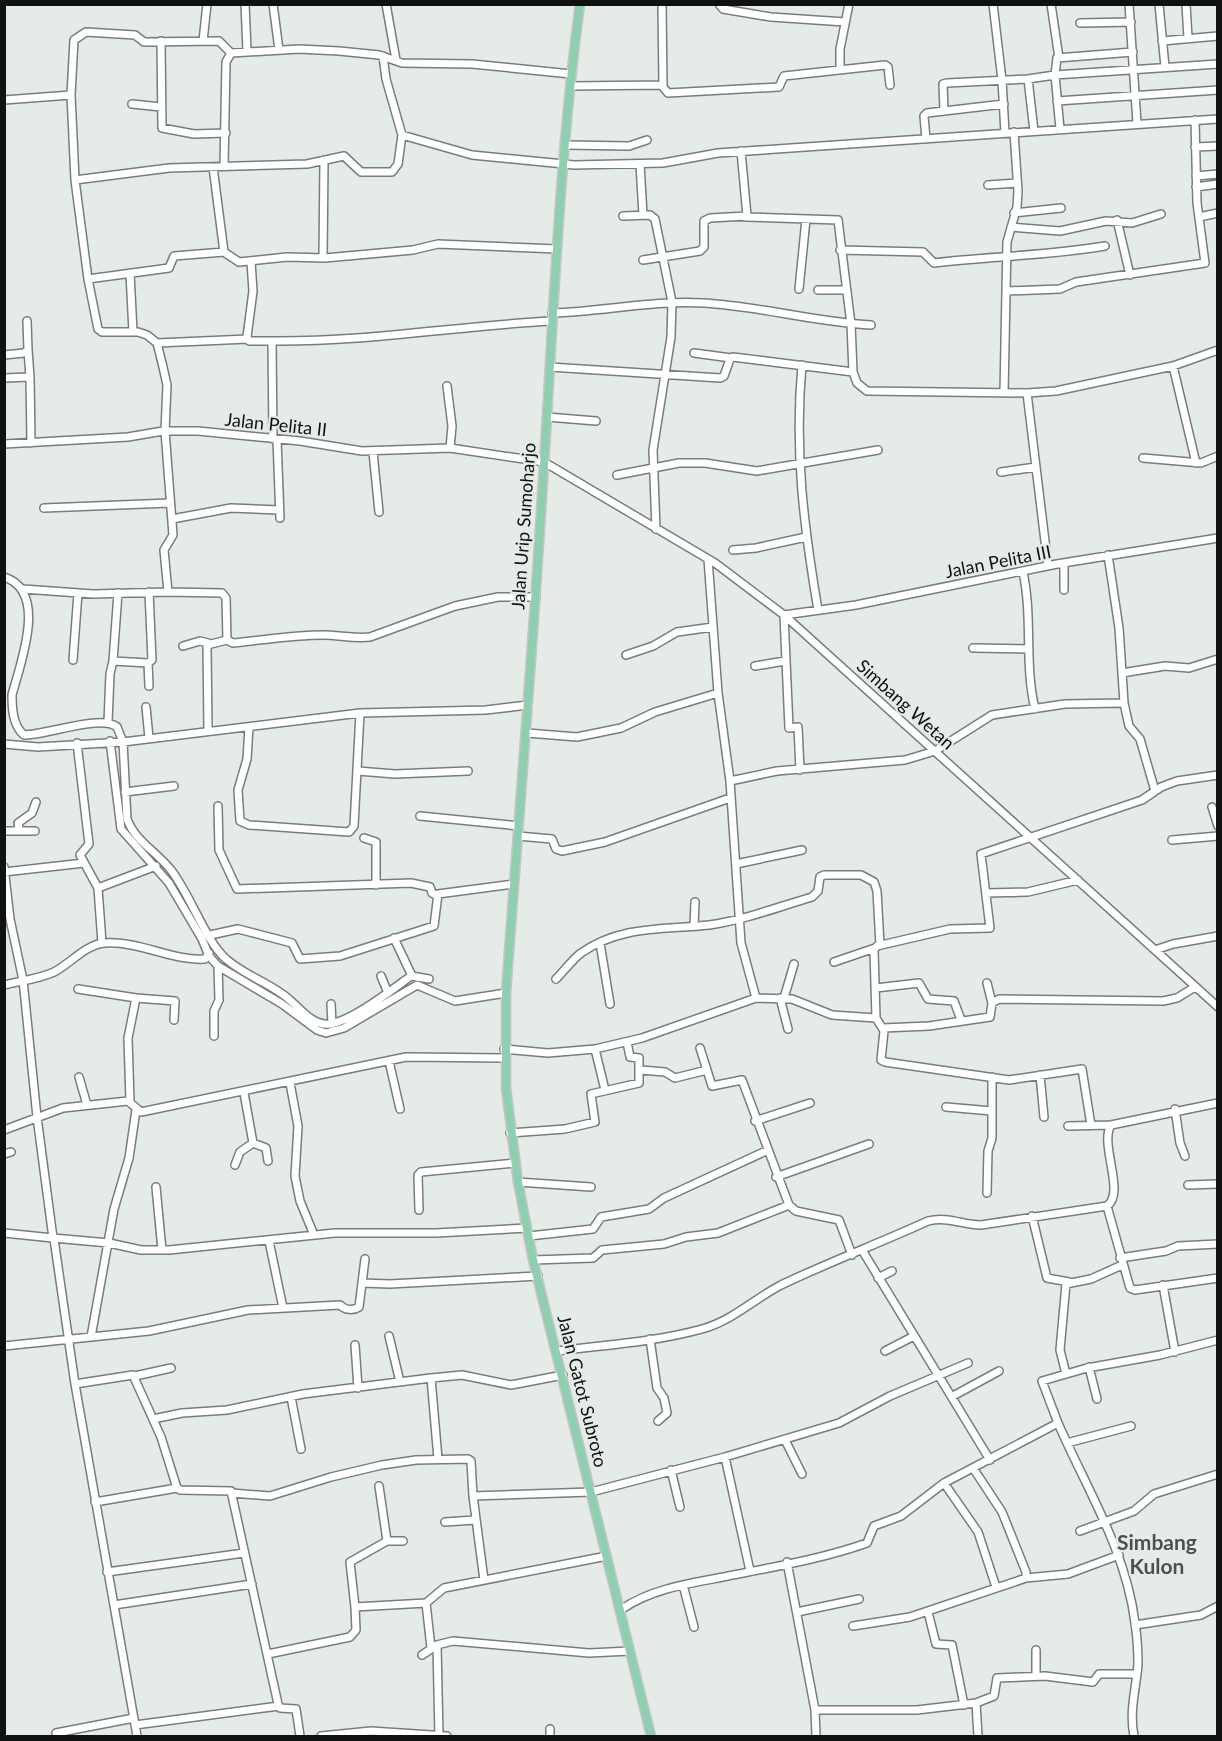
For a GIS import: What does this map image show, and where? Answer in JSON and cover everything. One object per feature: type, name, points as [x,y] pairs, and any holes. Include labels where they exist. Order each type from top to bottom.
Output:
[{"type":"main road","name":"Jalan Urip Sumoharjo","points":[[504,1053],[506,993],[536,597],[552,317],[570,74],[580,4]]},
{"type":"main road","name":"Jalan Gatot Subroto","points":[[504,1053],[510,1133],[533,1260],[622,1609],[651,1737]]},
{"type":"street","points":[[203,41],[207,4]]},
{"type":"street","points":[[245,4],[247,51]]},
{"type":"street","points":[[273,4],[279,50]]},
{"type":"street","points":[[386,4],[396,60]]},
{"type":"street","points":[[662,4],[663,85],[664,90],[668,93],[779,87],[784,76],[887,65],[890,85]]},
{"type":"street","points":[[719,4],[723,9],[771,17],[846,22]]},
{"type":"street","points":[[840,70],[840,49],[849,4]]},
{"type":"street","points":[[993,4],[1002,80],[1005,133]]},
{"type":"street","points":[[1051,4],[1059,58]]},
{"type":"street","points":[[1129,4],[1137,123]]},
{"type":"street","points":[[1160,4],[1165,67]]},
{"type":"street","points":[[1186,4],[1188,38]]},
{"type":"street","points":[[1080,23],[1131,22]]},
{"type":"street","points":[[168,592],[164,550],[172,537],[172,519],[165,431],[167,385],[157,343],[147,335],[133,332],[102,333],[98,329],[88,279],[75,180],[70,95],[74,40],[81,32],[135,35],[144,42],[219,41],[231,53]]},
{"type":"street","points":[[1162,41],[1218,36]]},
{"type":"street","points":[[161,41],[161,126],[164,129],[194,134],[226,133]]},
{"type":"street","points":[[231,53],[279,50],[383,56],[396,60],[570,74]]},
{"type":"street","points":[[1060,129],[1054,61],[1059,58],[1133,52]]},
{"type":"street","points":[[224,166],[226,62],[231,53]]},
{"type":"street","points":[[75,180],[169,168],[307,164],[344,156],[361,172],[392,172],[398,164],[402,135],[397,127],[383,56]]},
{"type":"street","points":[[944,111],[943,84],[1218,64]]},
{"type":"street","points":[[1028,79],[1034,131]]},
{"type":"street","points":[[570,86],[663,85]]},
{"type":"street","points":[[1057,101],[1218,90]]},
{"type":"street","points":[[4,100],[70,95]]},
{"type":"street","points":[[132,104],[161,107]]},
{"type":"street","points":[[926,139],[925,114],[1004,104]]},
{"type":"street","points":[[402,135],[472,155],[564,164],[640,164],[663,163],[741,151],[1218,119]]},
{"type":"street","points":[[1007,291],[1060,289],[1076,282],[1204,263],[1196,187],[1195,120]]},
{"type":"street","points":[[1004,393],[1007,256],[1017,183],[1014,132]]},
{"type":"street","points":[[566,145],[629,146],[647,140]]},
{"type":"street","points":[[1195,147],[1218,146]]},
{"type":"street","points":[[741,151],[748,213],[745,217]]},
{"type":"street","points":[[322,258],[324,160]]},
{"type":"street","points":[[640,164],[643,215]]},
{"type":"street","points":[[213,167],[224,252]]},
{"type":"street","points":[[1196,176],[1218,174]]},
{"type":"street","points":[[988,185],[1017,183]]},
{"type":"street","points":[[1196,187],[1218,184]]},
{"type":"street","points":[[1014,213],[1061,208]]},
{"type":"street","points":[[1199,217],[1218,213]]},
{"type":"street","points":[[1011,227],[1060,231],[1117,220],[1132,223],[1161,214]]},
{"type":"street","points":[[623,216],[650,215],[655,219],[672,302],[665,376],[653,450],[656,529]]},
{"type":"street","points":[[643,260],[702,250],[702,224],[707,219],[745,217],[838,220],[851,324],[853,372],[857,382],[867,392],[1028,393],[1056,391],[1173,366],[1218,350]]},
{"type":"street","points":[[799,289],[806,219]]},
{"type":"street","points":[[1117,220],[1130,275]]},
{"type":"street","points":[[88,279],[169,267],[174,256],[224,252],[236,261],[251,262],[287,257],[322,258],[413,250],[438,244],[557,249]]},
{"type":"street","points":[[840,250],[923,252],[934,263],[968,258],[1055,254],[1105,246]]},
{"type":"street","points":[[248,339],[247,322],[253,291],[251,262]]},
{"type":"street","points":[[130,273],[133,332]]},
{"type":"street","points":[[818,290],[846,290]]},
{"type":"street","points":[[157,343],[248,339],[272,341],[418,334],[464,326],[672,302],[743,306],[851,324],[871,325]]},
{"type":"street","points":[[27,321],[31,443]]},
{"type":"street","points":[[172,519],[231,508],[280,514],[272,341]]},
{"type":"street","points":[[4,355],[28,350]]},
{"type":"street","points":[[694,353],[853,372]]},
{"type":"street","points":[[550,368],[723,378],[731,358]]},
{"type":"street","points":[[802,365],[798,465],[806,537],[818,610]]},
{"type":"street","points":[[1173,366],[1196,463]]},
{"type":"street","points":[[4,378],[30,376]]},
{"type":"street","points":[[447,386],[452,426],[450,448]]},
{"type":"street","points":[[1028,393],[1048,566]]},
{"type":"street","points":[[547,417],[596,421]]},
{"type":"street","name":"Jalan Pelita II","points":[[4,444],[128,437],[165,431],[233,433],[373,452],[450,448],[544,462]]},
{"type":"street","points":[[617,475],[679,463],[757,471],[878,450]]},
{"type":"street","points":[[373,452],[379,512]]},
{"type":"street","points":[[1143,458],[1196,463],[1218,456]]},
{"type":"street","name":"Simbang Wetan","points":[[544,462],[708,559],[784,615],[1218,1007]]},
{"type":"street","points":[[1001,472],[1036,467]]},
{"type":"street","points":[[44,508],[170,503]]},
{"type":"street","points":[[733,550],[756,548],[806,537]]},
{"type":"street","name":"Jalan Pelita III","points":[[784,615],[1108,555],[1218,538]]},
{"type":"street","points":[[1108,555],[1124,703],[1129,726],[1140,739],[1155,791]]},
{"type":"street","points":[[708,559],[718,693],[729,781],[741,943],[756,998]]},
{"type":"street","points":[[1064,563],[1064,590]]},
{"type":"street","points":[[1023,572],[1029,611],[1028,680],[1035,709]]},
{"type":"street","points":[[4,577],[16,582],[22,590],[30,617],[12,695],[12,707],[17,726],[24,735],[41,735],[108,722],[117,727],[121,829],[156,866],[211,951],[218,966],[219,1000],[214,1011],[214,1036]]},
{"type":"street","points":[[22,590],[78,593],[222,593],[226,598],[227,640]]},
{"type":"street","points":[[113,661],[148,663],[152,660],[149,592]]},
{"type":"street","points":[[73,660],[78,593]]},
{"type":"street","points":[[108,722],[118,593]]},
{"type":"street","points":[[183,646],[200,642],[227,640],[233,643],[326,635],[356,639],[370,637],[455,606],[498,597],[536,597]]},
{"type":"street","points":[[784,615],[789,728],[798,727],[800,770]]},
{"type":"street","points":[[626,655],[653,646],[677,632],[713,627]]},
{"type":"street","points":[[208,643],[206,689],[208,730]]},
{"type":"street","points":[[973,648],[1029,649]]},
{"type":"street","points":[[1122,673],[1165,666],[1189,668],[1218,659]]},
{"type":"street","points":[[755,666],[785,661]]},
{"type":"street","points":[[148,663],[149,686]]},
{"type":"street","points":[[526,733],[578,737],[621,728],[655,712],[718,693]]},
{"type":"street","points":[[729,781],[777,771],[905,760],[935,751],[987,717],[1065,704],[1124,703]]},
{"type":"street","points":[[4,744],[38,747],[116,742],[360,713],[486,710],[528,705]]},
{"type":"street","points":[[146,707],[149,738]]},
{"type":"street","points":[[249,727],[249,750],[238,790],[240,821],[249,825],[351,832],[354,826],[360,713]]},
{"type":"street","points":[[4,985],[55,972],[71,959],[102,943],[147,947],[188,960],[205,959],[211,951],[210,934],[171,870],[130,829],[116,742]]},
{"type":"street","points":[[77,743],[89,844],[80,853],[98,888],[102,943]]},
{"type":"street","points":[[358,771],[395,774],[468,771]]},
{"type":"street","points":[[834,962],[878,946],[950,929],[990,928],[980,854],[1142,800],[1155,791],[1191,777],[1218,775]]},
{"type":"street","points":[[125,792],[174,786]]},
{"type":"street","points":[[518,836],[552,839],[556,849],[562,851],[605,842],[683,812],[730,798]]},
{"type":"street","points":[[19,829],[18,823],[32,813],[36,802]]},
{"type":"street","points":[[210,934],[238,929],[251,931],[292,943],[297,956],[303,959],[339,956],[436,924],[436,895],[428,886],[411,883],[237,889],[231,882],[219,850],[218,806]]},
{"type":"street","points":[[1212,807],[1218,826]]},
{"type":"street","points":[[420,816],[519,826]]},
{"type":"street","points":[[4,831],[19,829],[34,831]]},
{"type":"street","points":[[1172,840],[1218,836]]},
{"type":"street","points":[[364,838],[376,842],[376,885]]},
{"type":"street","points":[[736,864],[802,850]]},
{"type":"street","points":[[84,863],[5,870],[7,920],[23,980],[37,1117],[75,1384],[137,1737]]},
{"type":"street","points":[[98,888],[156,866]]},
{"type":"street","points":[[556,979],[581,953],[631,930],[694,926],[739,918],[812,897],[818,891],[820,877],[824,875],[861,875],[870,878],[877,891],[876,1018],[883,1028],[881,1060],[1009,1080],[1082,1069],[1091,1125]]},
{"type":"street","points":[[986,893],[1032,891],[1078,880]]},
{"type":"street","points":[[436,895],[514,884]]},
{"type":"street","points":[[694,926],[695,902]]},
{"type":"street","points":[[1155,950],[1173,944],[1218,936]]},
{"type":"street","points":[[394,938],[412,976]]},
{"type":"street","points":[[600,945],[610,1004]]},
{"type":"street","points":[[211,951],[289,999],[308,1016],[328,1028]]},
{"type":"street","points":[[788,1029],[782,998],[794,964]]},
{"type":"street","points":[[218,966],[282,1004],[317,1030],[344,1028],[391,995],[412,976]]},
{"type":"street","points":[[381,976],[391,995]]},
{"type":"street","points":[[412,976],[429,979]]},
{"type":"street","points":[[876,988],[919,983],[928,999],[954,1001],[961,1020]]},
{"type":"street","points":[[883,1028],[929,1026],[990,1017],[992,1003],[987,983]]},
{"type":"street","points":[[328,1028],[391,995],[417,986],[455,1001],[506,993]]},
{"type":"street","points":[[992,1003],[1014,998],[1162,1001],[1177,998],[1195,987]]},
{"type":"street","points":[[78,988],[136,998],[175,1001],[174,1020]]},
{"type":"street","points":[[136,998],[128,1038],[130,1101],[136,1110],[141,1112],[424,1055],[548,1053],[595,1049],[627,1042],[687,1023],[756,998],[782,998],[832,1016],[876,1018]]},
{"type":"street","points":[[328,1028],[331,1004]]},
{"type":"street","points":[[510,1133],[565,1129],[595,1122],[591,1094],[639,1083],[641,1070],[639,1058],[630,1057],[627,1042]]},
{"type":"street","points":[[700,1048],[712,1086],[742,1080],[766,1150],[789,1205],[796,1211],[839,1220],[852,1255]]},
{"type":"street","points":[[595,1049],[604,1090]]},
{"type":"street","points":[[389,1061],[400,1109]]},
{"type":"street","points":[[641,1070],[665,1072],[675,1078],[707,1070]]},
{"type":"street","points":[[1040,1075],[1044,1117]]},
{"type":"street","points":[[79,1077],[87,1105]]},
{"type":"street","points":[[987,1193],[992,1077]]},
{"type":"street","points":[[290,1083],[298,1126],[295,1176],[300,1201],[314,1235]]},
{"type":"street","points":[[244,1093],[253,1143]]},
{"type":"street","points":[[4,1130],[63,1108],[130,1101]]},
{"type":"street","points":[[755,1120],[810,1103]]},
{"type":"street","points":[[1068,1126],[1112,1125],[1175,1109],[1218,1103]]},
{"type":"street","points":[[946,1107],[992,1111]]},
{"type":"street","points":[[1175,1109],[1180,1143],[1185,1156]]},
{"type":"street","points":[[91,1337],[114,1209],[129,1158],[136,1110]]},
{"type":"street","points":[[1112,1125],[1108,1130],[1113,1197],[1107,1206],[1121,1262],[1132,1290],[1218,1278]]},
{"type":"street","points":[[253,1143],[266,1148],[268,1161]]},
{"type":"street","points":[[235,1165],[240,1152],[253,1143]]},
{"type":"street","points":[[776,1176],[869,1144]]},
{"type":"street","points":[[4,1233],[109,1243],[141,1250],[162,1250],[314,1235],[593,1229],[601,1217],[650,1209],[664,1198],[766,1150]]},
{"type":"street","points":[[418,1210],[418,1175],[421,1172],[515,1163]]},
{"type":"street","points":[[518,1182],[591,1187]]},
{"type":"street","points":[[1188,1185],[1218,1184]]},
{"type":"street","points":[[156,1187],[162,1250]]},
{"type":"street","points":[[533,1260],[593,1258],[602,1250],[664,1245],[686,1237],[718,1233],[789,1205]]},
{"type":"street","points":[[557,1351],[650,1339],[703,1329],[732,1317],[746,1304],[779,1286],[928,1221],[940,1218],[971,1225],[1107,1206]]},
{"type":"street","points":[[1032,1216],[1047,1278],[1069,1282],[1091,1279],[1121,1262],[1178,1246],[1218,1244]]},
{"type":"street","points":[[269,1241],[283,1308]]},
{"type":"street","points":[[862,1250],[990,1460]]},
{"type":"street","points":[[4,1346],[159,1329],[248,1310],[340,1305],[348,1310],[357,1308],[365,1259]]},
{"type":"street","points":[[878,1278],[892,1271]]},
{"type":"street","points":[[362,1283],[390,1284],[538,1276]]},
{"type":"street","points":[[1066,1374],[1060,1350],[1065,1286],[1069,1282]]},
{"type":"street","points":[[1163,1285],[1175,1352]]},
{"type":"street","points":[[389,1336],[400,1382]]},
{"type":"street","points":[[885,1351],[914,1336]]},
{"type":"street","points":[[650,1339],[657,1388],[662,1394],[667,1413],[658,1421]]},
{"type":"street","points":[[1134,1737],[1131,1710],[1136,1674],[1135,1625],[1119,1555],[1041,1383],[1089,1367],[1156,1356],[1218,1340]]},
{"type":"street","points":[[355,1345],[358,1388]]},
{"type":"street","points":[[473,1496],[591,1492],[725,1457],[839,1424],[890,1396],[968,1363]]},
{"type":"street","points":[[1089,1367],[1097,1399]]},
{"type":"street","points":[[75,1384],[130,1374],[135,1376],[171,1368]]},
{"type":"street","points":[[953,1396],[999,1371]]},
{"type":"street","points":[[153,1419],[182,1413],[227,1410],[291,1397],[431,1378],[462,1375],[511,1385],[564,1375]]},
{"type":"street","points":[[135,1376],[170,1461],[177,1488]]},
{"type":"street","points":[[431,1378],[438,1460]]},
{"type":"street","points":[[291,1397],[301,1449]]},
{"type":"street","points":[[622,1609],[646,1596],[683,1585],[787,1562],[827,1556],[867,1543],[874,1526],[901,1516],[944,1483],[1058,1423]]},
{"type":"street","points":[[1067,1443],[1131,1426]]},
{"type":"street","points":[[785,1440],[802,1474]]},
{"type":"street","points":[[725,1457],[750,1571]]},
{"type":"street","points":[[95,1502],[177,1488],[180,1490],[231,1490],[232,1493],[270,1496],[382,1465],[470,1459],[475,1520],[484,1581]]},
{"type":"street","points":[[973,1468],[1002,1512],[1026,1572],[1026,1578]]},
{"type":"street","points":[[671,1470],[680,1507]]},
{"type":"street","points":[[1080,1531],[1134,1511],[1154,1494],[1218,1474]]},
{"type":"street","points":[[944,1483],[978,1532],[996,1587]]},
{"type":"street","points":[[379,1486],[387,1541]]},
{"type":"street","points":[[232,1493],[279,1706]]},
{"type":"street","points":[[445,1522],[475,1520]]},
{"type":"street","points":[[268,1654],[350,1637],[356,1630],[350,1562],[387,1541],[403,1541]]},
{"type":"street","points":[[108,1572],[244,1552]]},
{"type":"street","points":[[853,1626],[928,1612],[1026,1578],[1068,1574],[1119,1555]]},
{"type":"street","points":[[355,1607],[426,1603],[444,1588],[607,1556]]},
{"type":"street","points":[[787,1562],[814,1710],[816,1737]]},
{"type":"street","points":[[114,1605],[252,1584]]},
{"type":"street","points":[[683,1585],[694,1627]]},
{"type":"street","points":[[797,1612],[859,1599]]},
{"type":"street","points":[[321,1737],[371,1731],[443,1736],[434,1647],[426,1603]]},
{"type":"street","points":[[1135,1625],[1201,1615],[1218,1606]]},
{"type":"street","points":[[928,1612],[936,1644],[952,1645],[964,1705]]},
{"type":"street","points":[[423,1655],[434,1647],[453,1641],[589,1653],[630,1651]]},
{"type":"street","points":[[1036,1650],[1036,1676]]},
{"type":"street","points":[[814,1710],[896,1710],[964,1705],[994,1696],[997,1678],[1036,1676],[1093,1682],[1101,1674],[1136,1674]]},
{"type":"street","points":[[976,1703],[978,1737]]},
{"type":"street","points":[[56,1733],[135,1721],[279,1706],[296,1710],[300,1737]]},
{"type":"district","name":"Simbang Kulon","points":[[1157,1553]]}]
